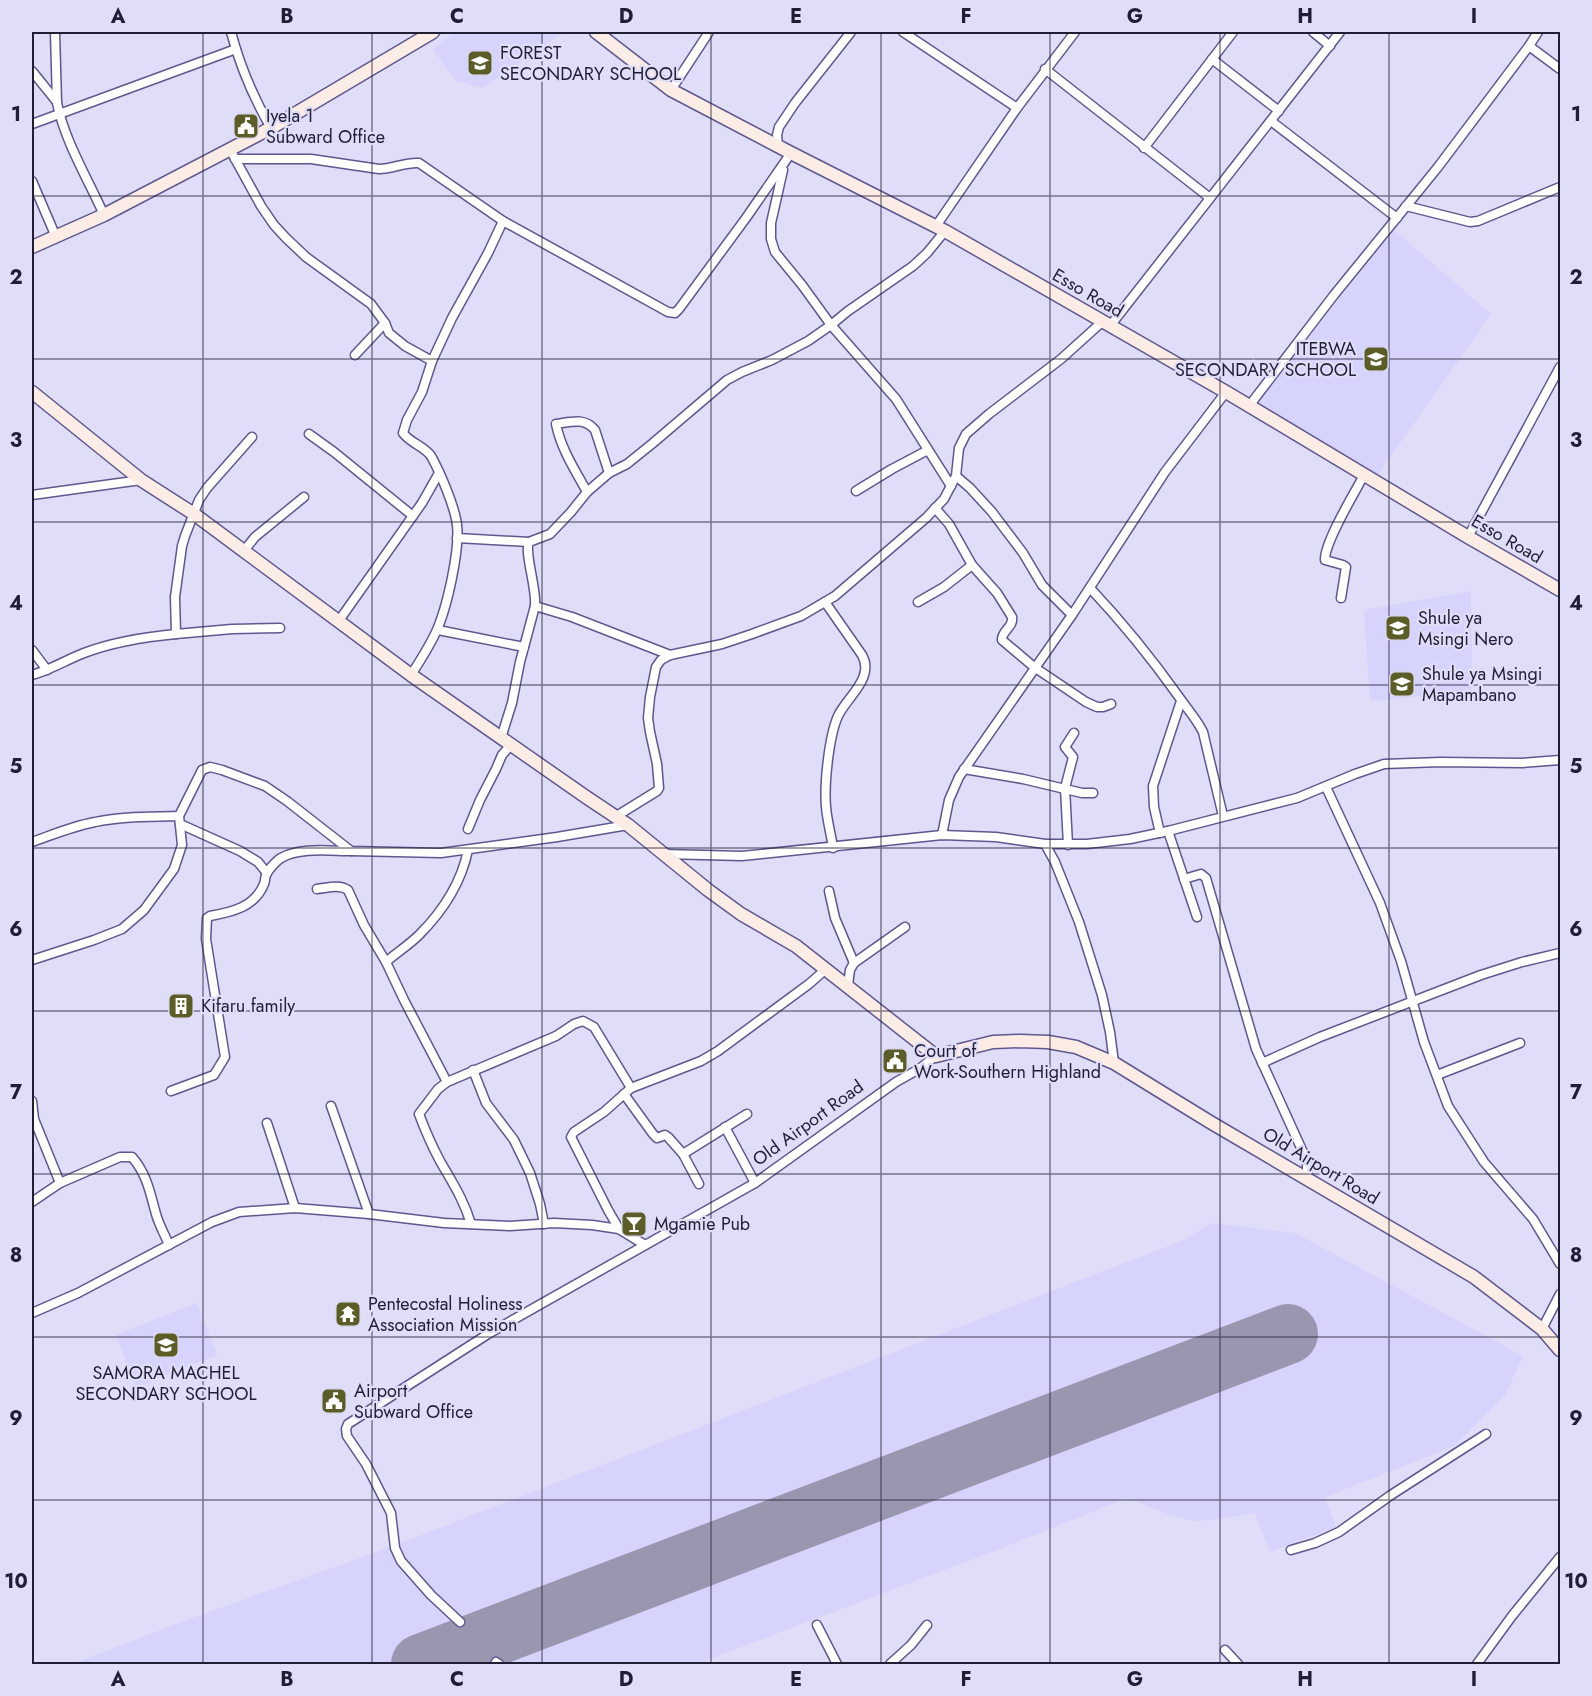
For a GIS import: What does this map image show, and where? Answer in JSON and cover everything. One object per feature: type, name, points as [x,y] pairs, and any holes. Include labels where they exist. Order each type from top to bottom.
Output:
[{"type":"street","points":[[55,32],[59,114],[104,215]]},
{"type":"street","points":[[231,32],[244,74],[257,105],[271,128]]},
{"type":"street","points":[[32,247],[232,154],[271,128],[433,32]]},
{"type":"street","name":"Esso Road","points":[[596,32],[671,90],[940,229],[1226,392],[1560,590]]},
{"type":"street","points":[[671,90],[709,32]]},
{"type":"street","points":[[778,147],[779,127],[851,32]]},
{"type":"street","points":[[903,32],[1017,108]]},
{"type":"street","points":[[457,538],[529,542],[550,534],[587,492],[609,473],[627,464],[646,449],[727,380],[808,341],[913,266],[927,253],[1017,108],[1075,32]]},
{"type":"street","points":[[1144,148],[1233,32]]},
{"type":"street","points":[[1313,32],[1330,46]]},
{"type":"street","points":[[615,817],[659,788],[648,718],[656,667],[662,660],[670,656],[722,644],[801,616],[853,582],[893,544],[926,518],[956,476],[959,448],[966,434],[1106,324],[1210,198],[1340,32]]},
{"type":"street","points":[[1249,406],[1334,295],[1397,218],[1529,45],[1535,32]]},
{"type":"street","points":[[1529,45],[1560,69]]},
{"type":"street","points":[[32,124],[236,49]]},
{"type":"street","points":[[1212,59],[1279,111]]},
{"type":"street","points":[[1045,69],[1210,198]]},
{"type":"street","points":[[32,71],[57,103]]},
{"type":"street","points":[[1270,121],[1397,218]]},
{"type":"street","points":[[232,154],[311,159],[379,169],[390,169],[406,163],[419,162],[503,221],[668,312],[675,312],[686,300],[791,153]]},
{"type":"street","points":[[232,154],[261,206],[280,232],[306,257],[371,304],[385,323],[389,333],[405,346],[432,361]]},
{"type":"street","points":[[784,164],[771,222],[771,238],[775,252],[831,326],[896,399],[951,486]]},
{"type":"street","points":[[32,181],[56,237]]},
{"type":"street","points":[[1406,206],[1470,222],[1478,221],[1560,187]]},
{"type":"street","points":[[411,675],[438,630],[452,574],[457,522],[429,453],[403,433],[452,318],[503,221]]},
{"type":"street","points":[[355,355],[385,323]]},
{"type":"street","points":[[1468,537],[1560,367]]},
{"type":"street","points":[[32,392],[141,480],[194,514],[411,675],[628,825],[741,914],[796,946],[936,1056]]},
{"type":"street","points":[[942,835],[949,801],[964,769],[1072,615],[1165,472],[1226,392]]},
{"type":"street","points":[[587,492],[568,458],[558,436],[556,424],[587,422],[595,430],[609,473]]},
{"type":"street","points":[[309,434],[412,516]]},
{"type":"street","points":[[176,634],[175,597],[182,546],[194,514],[207,488],[252,437]]},
{"type":"street","points":[[856,491],[928,450]]},
{"type":"street","points":[[338,622],[422,503],[439,473]]},
{"type":"street","points":[[1341,598],[1346,567],[1325,560],[1325,555],[1364,475]]},
{"type":"street","points":[[956,476],[992,512],[1023,553],[1042,585],[1072,615]]},
{"type":"street","points":[[32,495],[141,480]]},
{"type":"street","points":[[243,552],[255,537],[304,497]]},
{"type":"street","points":[[935,508],[949,524],[972,566],[997,593],[1012,617],[1012,623],[1002,635],[1002,640],[1034,667],[1086,702],[1097,707],[1111,704]]},
{"type":"street","points":[[468,830],[506,742],[512,703],[535,606],[534,581],[527,548],[529,542]]},
{"type":"street","points":[[918,602],[972,566]]},
{"type":"street","points":[[1090,588],[1145,650],[1197,720],[1203,732],[1223,816]]},
{"type":"street","points":[[825,602],[862,655],[866,668],[860,684],[839,714],[834,731],[825,795],[833,848]]},
{"type":"street","points":[[535,606],[572,617],[670,656]]},
{"type":"street","points":[[32,675],[99,648],[134,639],[232,629],[280,628]]},
{"type":"street","points":[[438,630],[524,648]]},
{"type":"street","points":[[32,650],[47,670]]},
{"type":"street","points":[[1181,701],[1153,786],[1154,807],[1184,879],[1197,918]]},
{"type":"street","points":[[1068,845],[1065,788],[1073,757],[1065,747],[1074,733]]},
{"type":"street","points":[[663,854],[741,856],[942,835],[996,837],[1068,845],[1130,839],[1297,798],[1384,764],[1521,763],[1560,760]]},
{"type":"street","points":[[32,960],[122,929],[144,910],[174,869],[182,845],[179,820],[202,770],[210,767],[265,786],[351,851]]},
{"type":"street","points":[[964,769],[1082,793],[1093,793]]},
{"type":"street","points":[[1326,787],[1380,903],[1401,961],[1424,1042],[1448,1106],[1472,1145],[1533,1219],[1560,1264]]},
{"type":"street","points":[[32,842],[94,822],[134,817],[179,820],[240,851],[258,862],[267,873]]},
{"type":"street","points":[[171,1091],[214,1075],[225,1057],[206,939],[207,918],[234,912],[247,905],[264,886],[267,873],[280,858],[313,850],[441,853],[628,825]]},
{"type":"street","points":[[1045,844],[1070,900],[1102,995],[1114,1063]]},
{"type":"street","points":[[386,962],[418,936],[444,906],[465,868],[468,850]]},
{"type":"street","points":[[1184,879],[1201,874],[1206,878],[1256,1049],[1307,1161],[1307,1178]]},
{"type":"street","points":[[317,889],[339,886],[348,890],[364,925],[386,962],[447,1082]]},
{"type":"street","points":[[829,891],[835,918],[854,963]]},
{"type":"street","points":[[848,985],[850,970],[854,963],[905,927]]},
{"type":"street","points":[[1262,1063],[1381,1013],[1481,975],[1560,953]]},
{"type":"street","points":[[620,1229],[571,1137],[574,1132],[604,1112],[627,1091],[701,1061],[718,1051],[826,969]]},
{"type":"street","points":[[471,1224],[467,1210],[439,1160],[419,1114],[438,1089],[447,1082],[556,1036],[574,1024],[583,1022],[594,1027],[627,1091],[653,1134],[657,1138],[668,1137],[683,1154],[699,1184]]},
{"type":"street","name":"Old Airport Road","points":[[460,1622],[401,1562],[395,1548],[391,1513],[366,1464],[347,1436],[348,1424],[488,1334],[755,1183],[936,1056],[993,1042],[1048,1042],[1076,1047],[1114,1063],[1474,1277],[1542,1329],[1560,1350]]},
{"type":"street","points":[[1437,1075],[1520,1043]]},
{"type":"street","points":[[473,1070],[486,1103],[500,1119],[530,1173],[544,1224]]},
{"type":"street","points":[[32,1101],[34,1119],[60,1183]]},
{"type":"street","points":[[331,1106],[369,1214]]},
{"type":"street","points":[[683,1154],[747,1114]]},
{"type":"street","points":[[267,1123],[295,1208]]},
{"type":"street","points":[[725,1127],[755,1183]]},
{"type":"street","points":[[32,1202],[60,1183],[120,1157],[132,1157],[140,1166],[148,1184],[156,1216],[169,1245]]},
{"type":"street","points":[[32,1311],[78,1293],[212,1222],[239,1212],[295,1208],[444,1223],[510,1226],[592,1225],[620,1229],[645,1245]]},
{"type":"street","points":[[1542,1329],[1560,1294]]},
{"type":"street","points":[[1291,1550],[1315,1543],[1339,1532],[1391,1495],[1486,1434]]},
{"type":"street","points":[[1477,1665],[1512,1616],[1560,1557]]},
{"type":"street","points":[[817,1625],[837,1665]]},
{"type":"street","points":[[890,1665],[911,1645],[927,1625]]},
{"type":"street","points":[[1225,1650],[1238,1665]]},
{"type":"shaded area","name":"FOREST SECONDARY SCHOOL","points":[[454,32],[564,32],[483,88],[456,81],[433,50]]},
{"type":"shaded area","name":"ITEBWA SECONDARY SCHOOL","points":[[1394,230],[1491,314],[1377,476],[1256,404]]},
{"type":"shaded area","points":[[1471,591],[1472,689],[1370,701],[1364,610]]},
{"type":"shaded area","points":[[1212,1223],[1295,1233],[1523,1356],[1505,1395],[1454,1446],[1325,1497],[1336,1527],[1270,1552],[1255,1513],[1193,1521],[1127,1498],[696,1664],[73,1664],[176,1624],[393,1546],[1184,1240]]},
{"type":"shaded area","name":"SAMORA MACHEL SECONDARY SCHOOL","points":[[197,1303],[217,1355],[136,1387],[116,1335]]},
{"type":"runway","points":[[421,1664],[1288,1334]]},
{"type":"place","name":"FOREST SECONDARY SCHOOL","points":[[480,63]]},
{"type":"place","name":"Iyela 1 Subward Office","points":[[246,126]]},
{"type":"place","name":"ITEBWA SECONDARY SCHOOL","points":[[1376,359]]},
{"type":"place","name":"Shule ya Msingi Nero","points":[[1398,628]]},
{"type":"place","name":"Shule ya Msingi Mapambano","points":[[1402,684]]},
{"type":"place","name":"Kifaru family","points":[[181,1006]]},
{"type":"place","name":"Court of Work-Southern Highland","points":[[895,1061]]},
{"type":"place","name":"Mgamie Pub","points":[[634,1224]]},
{"type":"place","name":"Pentecostal Holiness Association Mission","points":[[348,1314]]},
{"type":"place","name":"SAMORA MACHEL SECONDARY SCHOOL","points":[[166,1345]]},
{"type":"place","name":"Airport Subward Office","points":[[334,1401]]}]
